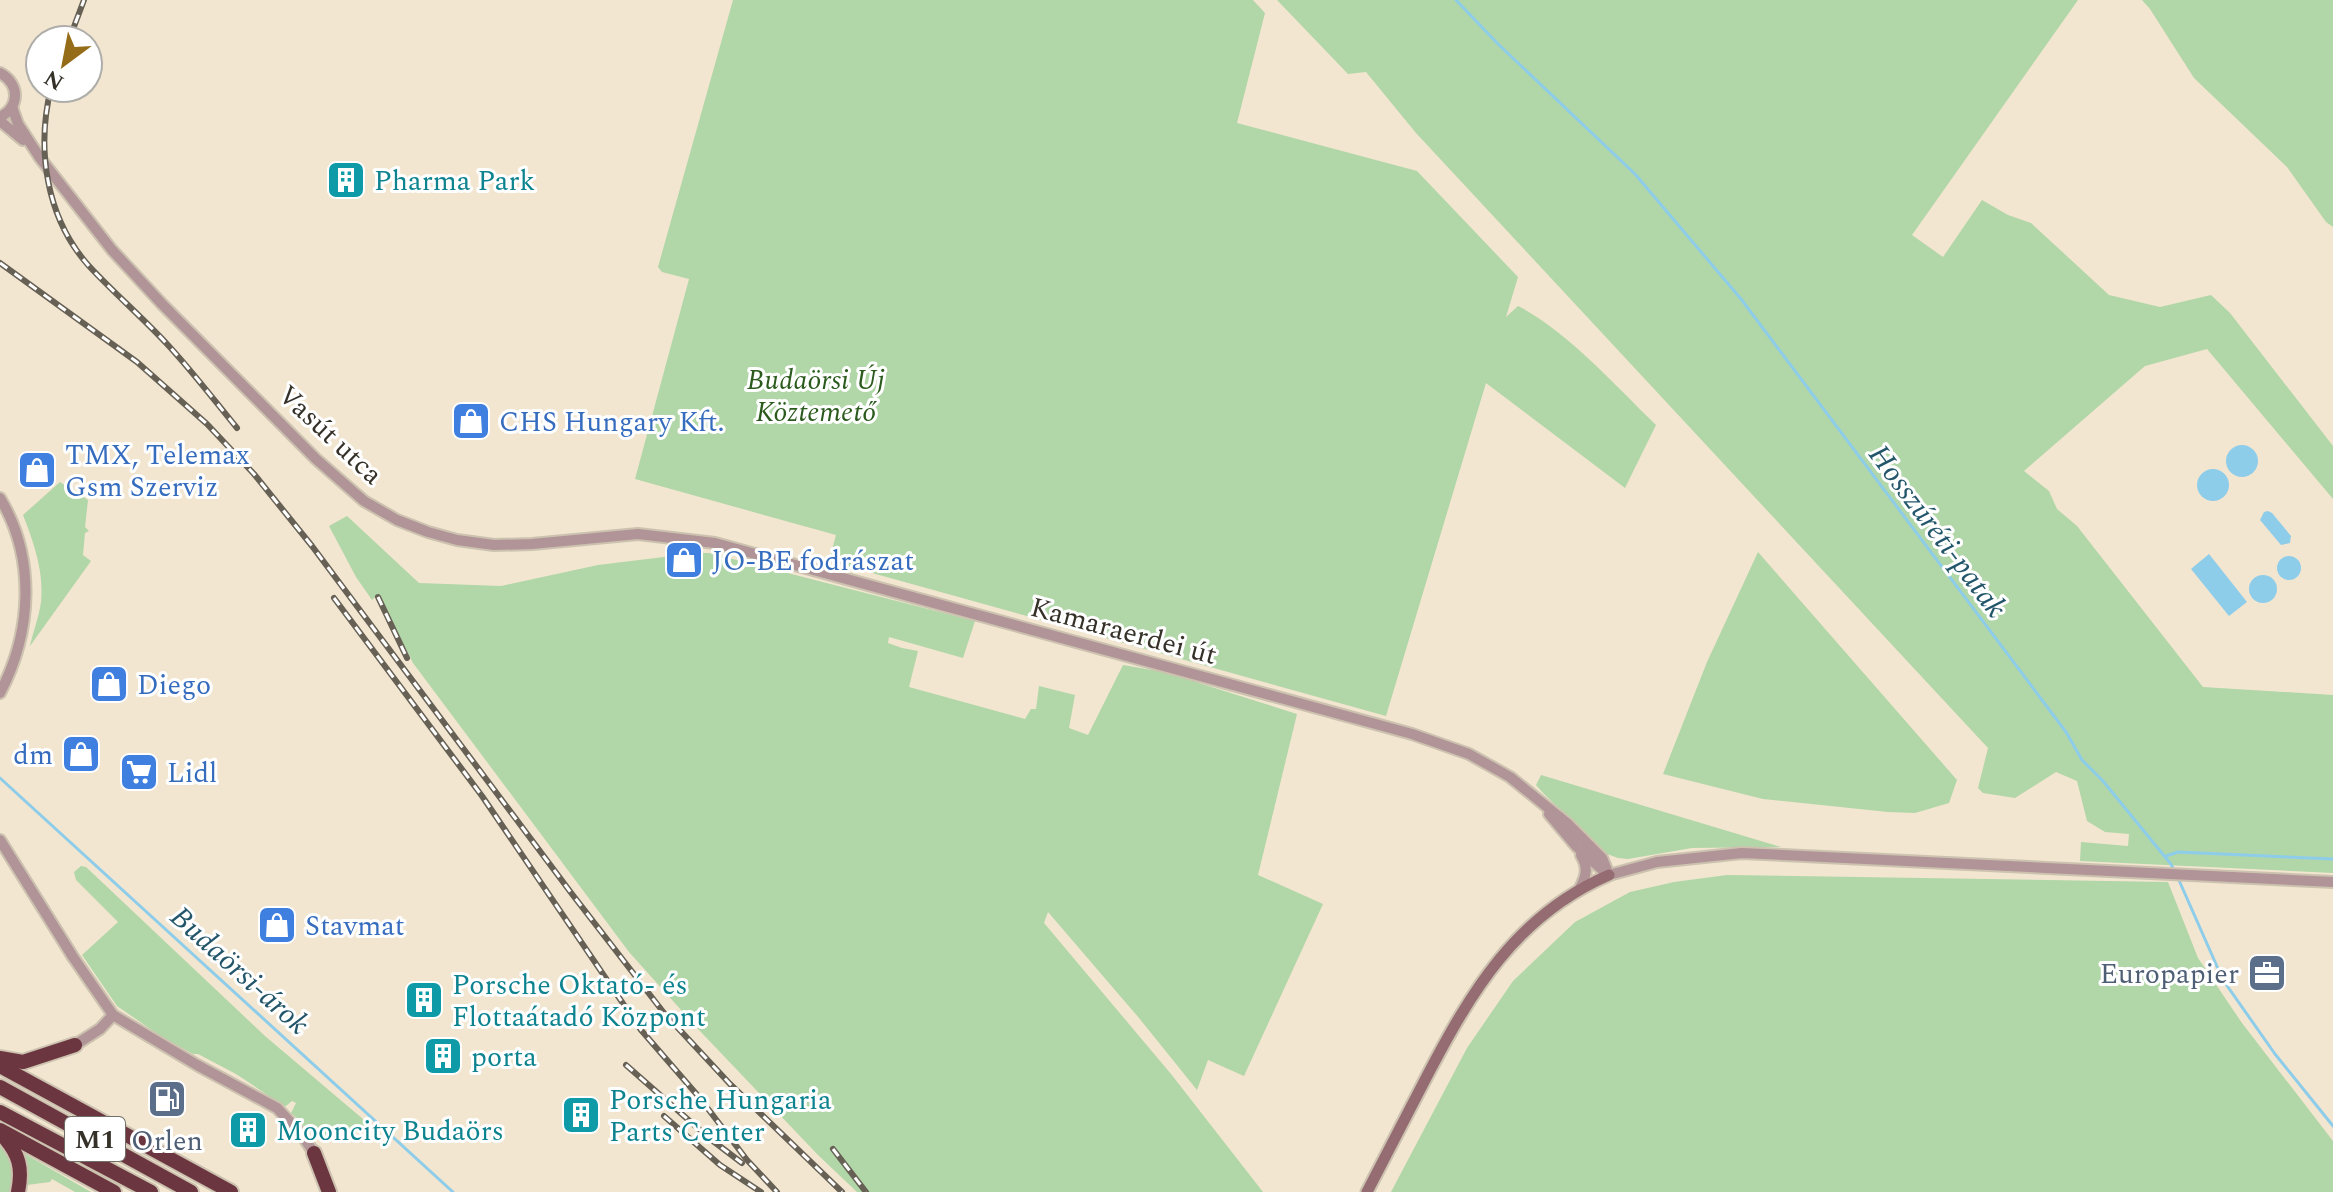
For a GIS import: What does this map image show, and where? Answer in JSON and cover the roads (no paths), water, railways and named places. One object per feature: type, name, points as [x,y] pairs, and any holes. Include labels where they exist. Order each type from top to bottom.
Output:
[{"type":"highway","points":[[0,1058],[23,1062],[75,1045]]},
{"type":"highway","points":[[0,1066],[231,1192]]},
{"type":"highway","name":"M1","points":[[0,1087],[191,1192]]},
{"type":"highway","name":"M1","points":[[0,1112],[151,1192]]},
{"type":"highway","points":[[0,1132],[18,1157],[21,1167],[18,1192]]},
{"type":"highway","points":[[0,1132],[114,1192]]},
{"type":"highway","points":[[314,1153],[329,1192]]},
{"type":"main road","points":[[1367,1192],[1442,1048],[1489,971],[1537,920],[1580,888],[1609,875]]},
{"type":"street","name":"Vasút utca","points":[[0,73],[8,78],[16,94],[12,107],[0,119],[40,158]]},
{"type":"street","name":"Vasút utca","points":[[12,107],[18,124],[40,158],[112,250],[333,475],[364,501],[412,527],[440,536],[494,545],[638,534],[689,539]]},
{"type":"street","points":[[0,498],[18,541],[26,580],[22,635],[0,693]]},
{"type":"street","name":"Kamaraerdei út","points":[[689,539],[783,561],[1412,734],[1483,760],[1510,777],[1568,824],[1602,858],[1609,875]]},
{"type":"street","name":"Kamaraerdei út","points":[[1535,797],[1576,846],[1609,875]]},
{"type":"street","points":[[0,840],[113,1015],[277,1108],[314,1153]]},
{"type":"street","name":"Kamaraerdei út","points":[[1576,846],[1586,867],[1580,888]]},
{"type":"street","points":[[1609,875],[1668,860],[1742,853],[2333,882]]},
{"type":"street","points":[[75,1045],[100,1029],[113,1015]]},
{"type":"water","points":[[2242,445],[2254,449],[2258,461],[2254,473],[2242,477],[2230,473],[2226,461],[2230,449]]},
{"type":"water","points":[[2213,469],[2225,473],[2229,485],[2225,497],[2213,501],[2201,497],[2197,485],[2201,473]]},
{"type":"water","points":[[2268,511],[2291,536],[2290,543],[2281,545],[2260,520]]},
{"type":"water","points":[[2209,554],[2247,602],[2229,616],[2191,569]]},
{"type":"water","points":[[2289,556],[2297,560],[2301,568],[2297,576],[2289,580],[2281,576],[2277,568],[2281,560]]},
{"type":"water","points":[[2263,575],[2273,579],[2277,589],[2273,599],[2263,603],[2253,599],[2249,589],[2253,579]]},
{"type":"waterway","name":"Hosszúréti-patak","points":[[1456,0],[1635,174],[1741,299],[2066,732],[2082,760],[2103,781],[2175,871]]},
{"type":"waterway","name":"Budaörsi-árok","points":[[0,778],[453,1192]]},
{"type":"waterway","points":[[2166,856],[2178,852],[2333,859]]},
{"type":"waterway","name":"Hosszúréti-patak","points":[[2178,878],[2223,980],[2275,1054],[2333,1126]]},
{"type":"railway","points":[[75,24],[84,0]]},
{"type":"railway","points":[[48,104],[45,135],[48,182],[54,205],[74,247],[167,344],[237,428]]},
{"type":"railway","points":[[0,263],[137,362],[207,424],[254,474],[312,546],[664,1013],[730,1084],[842,1192]]},
{"type":"railway","points":[[378,597],[407,658]]},
{"type":"railway","points":[[334,598],[482,796],[641,1030],[699,1097],[747,1160],[777,1192]]},
{"type":"railway","points":[[626,1065],[742,1163]]},
{"type":"railway","points":[[664,1116],[720,1165],[761,1192]]},
{"type":"railway","points":[[833,1149],[866,1192]]},
{"type":"place","name":"Pharma Park","points":[[346,180]]},
{"type":"place","name":"CHS Hungary Kft.","points":[[471,421]]},
{"type":"place","name":"TMX, Telemax Gsm Szerviz","points":[[37,470]]},
{"type":"place","name":"JO-BE fodrászat","points":[[684,560]]},
{"type":"place","name":"Diego","points":[[109,684]]},
{"type":"place","name":"dm","points":[[81,754]]},
{"type":"place","name":"Lidl","points":[[139,772]]},
{"type":"place","name":"Stavmat","points":[[277,925]]},
{"type":"place","name":"Europapier","points":[[2267,973]]},
{"type":"place","name":"Porsche Oktató- és Flottaátadó Központ","points":[[424,1000]]},
{"type":"place","name":"porta","points":[[443,1056]]},
{"type":"place","name":"Orlen","points":[[167,1099]]},
{"type":"place","name":"Porsche Hungaria Parts Center","points":[[581,1115]]},
{"type":"place","name":"Mooncity Budaörs","points":[[248,1130]]},
{"type":"park label","name":"Budaörsi Új Köztemető","points":[[816,395]]}]
